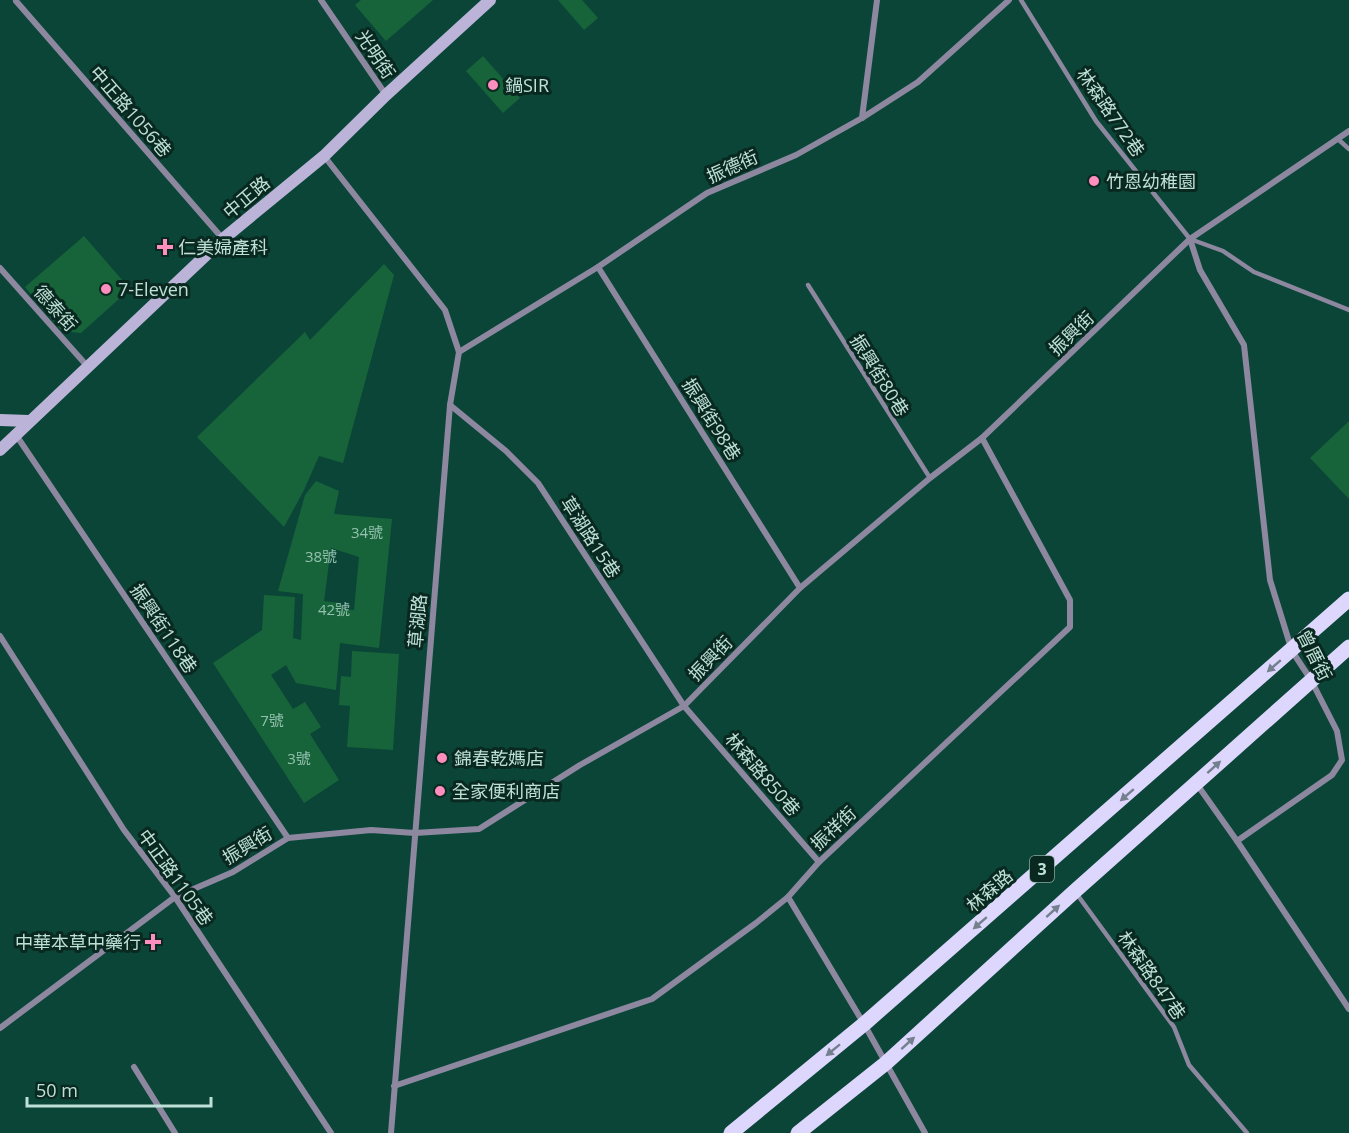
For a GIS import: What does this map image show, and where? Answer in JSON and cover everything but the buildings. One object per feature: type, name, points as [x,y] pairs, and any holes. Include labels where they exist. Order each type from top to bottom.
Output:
[{"type":"main road","name":"林森路","points":[[731,1133],[864,1024],[1349,599]]},
{"type":"main road","name":"3","points":[[798,1133],[886,1063],[1349,646]]},
{"type":"street","name":"光明街","points":[[321,0],[386,95]]},
{"type":"street","name":"中正路","points":[[0,450],[223,239],[324,156],[386,95],[490,0]]},
{"type":"street","points":[[862,118],[877,0]]},
{"type":"street","name":"振德街","points":[[459,352],[598,267],[707,193],[796,155],[862,118],[918,82],[1009,0]]},
{"type":"street","name":"中正路1056巷","points":[[16,1],[223,239]]},
{"type":"street","name":"振興街","points":[[0,1028],[175,897],[233,872],[288,838],[371,830],[415,833],[478,829],[580,765],[684,706],[800,588],[930,478],[982,438],[1191,239],[1349,131]]},
{"type":"street","name":"草湖路","points":[[324,156],[445,310],[459,352],[450,405],[391,1133]]},
{"type":"street","name":"曾厝街","points":[[1191,239],[1200,270],[1244,345],[1270,580],[1292,651],[1311,680],[1337,731],[1342,760],[1332,775],[1237,841]]},
{"type":"street","name":"振興街98巷","points":[[598,267],[800,588]]},
{"type":"street","name":"德泰街","points":[[0,268],[89,368]]},
{"type":"street","name":"草湖路15巷","points":[[450,405],[506,451],[538,483],[684,706]]},
{"type":"street","points":[[0,420],[29,421]]},
{"type":"street","name":"振興街118巷","points":[[16,435],[288,838]]},
{"type":"street","name":"振祥街","points":[[394,1086],[652,999],[788,897],[819,862],[1070,627],[1070,600],[982,438]]},
{"type":"street","name":"中正路1105巷","points":[[0,636],[124,830],[175,897],[331,1133]]},
{"type":"street","name":"林森路850巷","points":[[684,706],[819,862]]},
{"type":"street","points":[[1196,783],[1349,1010]]},
{"type":"street","points":[[788,897],[864,1024],[925,1133]]},
{"type":"street","points":[[134,1067],[175,1133]]},
{"type":"lane","name":"林森路772巷","points":[[1021,0],[1096,121],[1191,239]]},
{"type":"lane","points":[[1339,140],[1349,149]]},
{"type":"lane","points":[[1191,239],[1223,251],[1254,272],[1349,310]]},
{"type":"lane","name":"振興街80巷","points":[[808,285],[930,478]]},
{"type":"lane","name":"林森路847巷","points":[[1075,891],[1174,1027],[1189,1065],[1247,1133]]},
{"type":"place","name":"鍋SIR","points":[[493,85]]},
{"type":"place","name":"竹恩幼稚園","points":[[1094,181]]},
{"type":"place","name":"仁美婦產科","points":[[165,247]]},
{"type":"place","name":"7-Eleven","points":[[106,289]]},
{"type":"place","name":"錦春乾媽店","points":[[442,758]]},
{"type":"place","name":"全家便利商店","points":[[440,791]]},
{"type":"place","name":"中華本草中藥行","points":[[153,942]]}]
